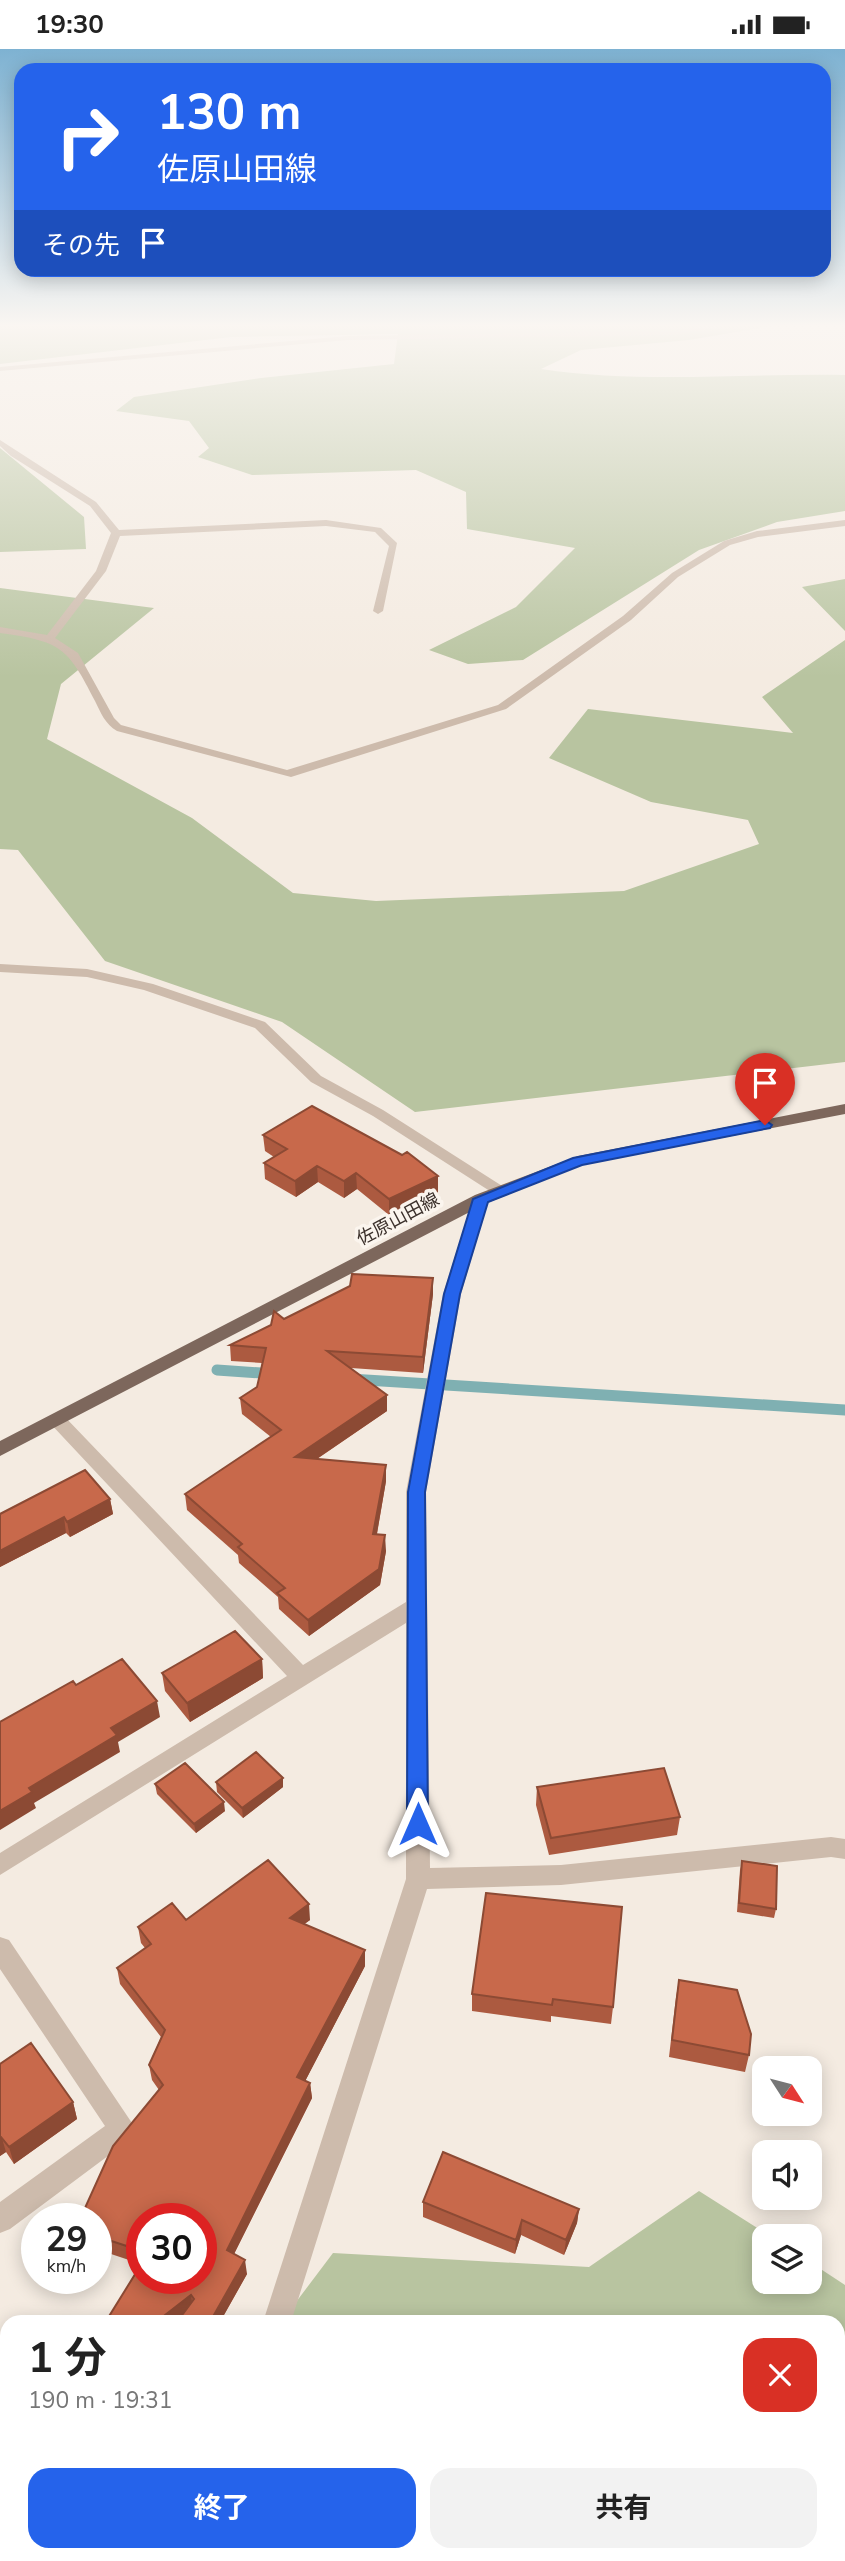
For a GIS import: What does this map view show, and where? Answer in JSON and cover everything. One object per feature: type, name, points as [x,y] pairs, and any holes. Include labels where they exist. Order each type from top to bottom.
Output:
[{"type":"main road","name":"佐原山田線","points":[[0,1449],[481,1199],[578,1161],[845,1109]]},
{"type":"street","points":[[0,442],[107,515],[116,533],[101,571],[51,636]]},
{"type":"street","points":[[116,533],[326,523],[378,530],[394,545],[378,611]]},
{"type":"street","points":[[0,629],[51,636],[67,646],[86,673],[112,725],[287,774],[502,706],[627,618],[675,575],[727,543],[758,534],[845,523]]},
{"type":"street","points":[[0,968],[87,973],[148,988],[260,1025],[316,1079],[378,1113],[502,1191]]},
{"type":"street","points":[[279,2315],[418,1879],[416,1492],[452,1294],[481,1199]]},
{"type":"street","points":[[57,1421],[302,1678]]},
{"type":"street","points":[[0,1865],[418,1605]]},
{"type":"street","points":[[418,1879],[561,1875],[831,1847],[845,1849]]},
{"type":"street","points":[[0,1948],[123,2129],[0,2219]]},
{"type":"green space","points":[[205,442],[845,442],[845,511],[777,522],[699,550],[523,660],[468,664],[429,650],[516,607],[575,548],[467,529],[466,492],[416,470],[252,475],[198,457],[209,448]]},
{"type":"green space","points":[[0,448],[84,517],[86,549],[0,552]]},
{"type":"green space","points":[[845,579],[845,631],[802,587]]},
{"type":"green space","points":[[0,588],[154,608],[61,684],[47,739],[192,818],[293,893],[376,901],[624,891],[759,844],[748,820],[651,802],[549,758],[588,709],[793,733],[762,697],[845,640],[845,1062],[415,1112],[282,1022],[105,961],[18,850],[0,849]]},
{"type":"green space","points":[[699,2191],[752,2225],[752,2294],[822,2294],[822,2270],[845,2285],[845,2315],[286,2315],[333,2253],[589,2267]]},
{"type":"building","points":[[312,1106],[402,1155],[407,1152],[438,1176],[389,1199],[356,1173],[344,1181],[317,1166],[295,1181],[264,1163],[287,1149],[263,1135]]},
{"type":"building","points":[[352,1274],[433,1278],[423,1357],[327,1351],[387,1395],[295,1457],[386,1465],[373,1534],[385,1535],[379,1569],[308,1620],[277,1593],[285,1588],[238,1547],[242,1544],[185,1494],[281,1430],[240,1398],[257,1387],[266,1348],[230,1345],[271,1325],[274,1311],[284,1319],[350,1286]]},
{"type":"building","points":[[85,1470],[110,1499],[67,1522],[64,1517],[0,1551],[0,1514]]},
{"type":"building","points":[[235,1631],[262,1659],[187,1703],[162,1673]]},
{"type":"building","points":[[122,1659],[157,1701],[111,1728],[117,1735],[29,1788],[32,1792],[0,1811],[0,1722],[73,1681],[76,1685]]},
{"type":"building","points":[[256,1752],[283,1778],[242,1808],[216,1782]]},
{"type":"building","points":[[185,1763],[224,1802],[194,1824],[155,1784]]},
{"type":"building","points":[[664,1768],[680,1817],[551,1838],[537,1787]]},
{"type":"building","points":[[268,1860],[309,1904],[290,1918],[365,1950],[297,2077],[310,2083],[227,2250],[245,2260],[214,2315],[182,2315],[194,2299],[191,2295],[165,2315],[110,2315],[126,2289],[126,2294],[217,2294],[217,2203],[126,2203],[126,2246],[112,2241],[112,2203],[87,2203],[113,2146],[163,2085],[149,2065],[165,2030],[117,1968],[151,1944],[138,1927],[172,1903],[186,1920]]},
{"type":"building","points":[[742,1861],[777,1866],[776,1909],[739,1903]]},
{"type":"building","points":[[486,1893],[622,1907],[613,2007],[553,1999],[552,2005],[472,1994]]},
{"type":"building","points":[[679,1980],[737,1990],[751,2034],[749,2055],[672,2040]]},
{"type":"building","points":[[31,2043],[73,2102],[9,2147],[0,2136],[0,2064]]},
{"type":"building","points":[[443,2152],[579,2209],[566,2240],[522,2220],[516,2240],[423,2202]]},
{"type":"waterway","points":[[217,1370],[276,1374]]},
{"type":"waterway","points":[[350,1379],[845,1410]]},
{"type":"route","points":[[418,1824],[416,1492],[452,1294],[481,1199],[578,1161],[765,1125]]}]
